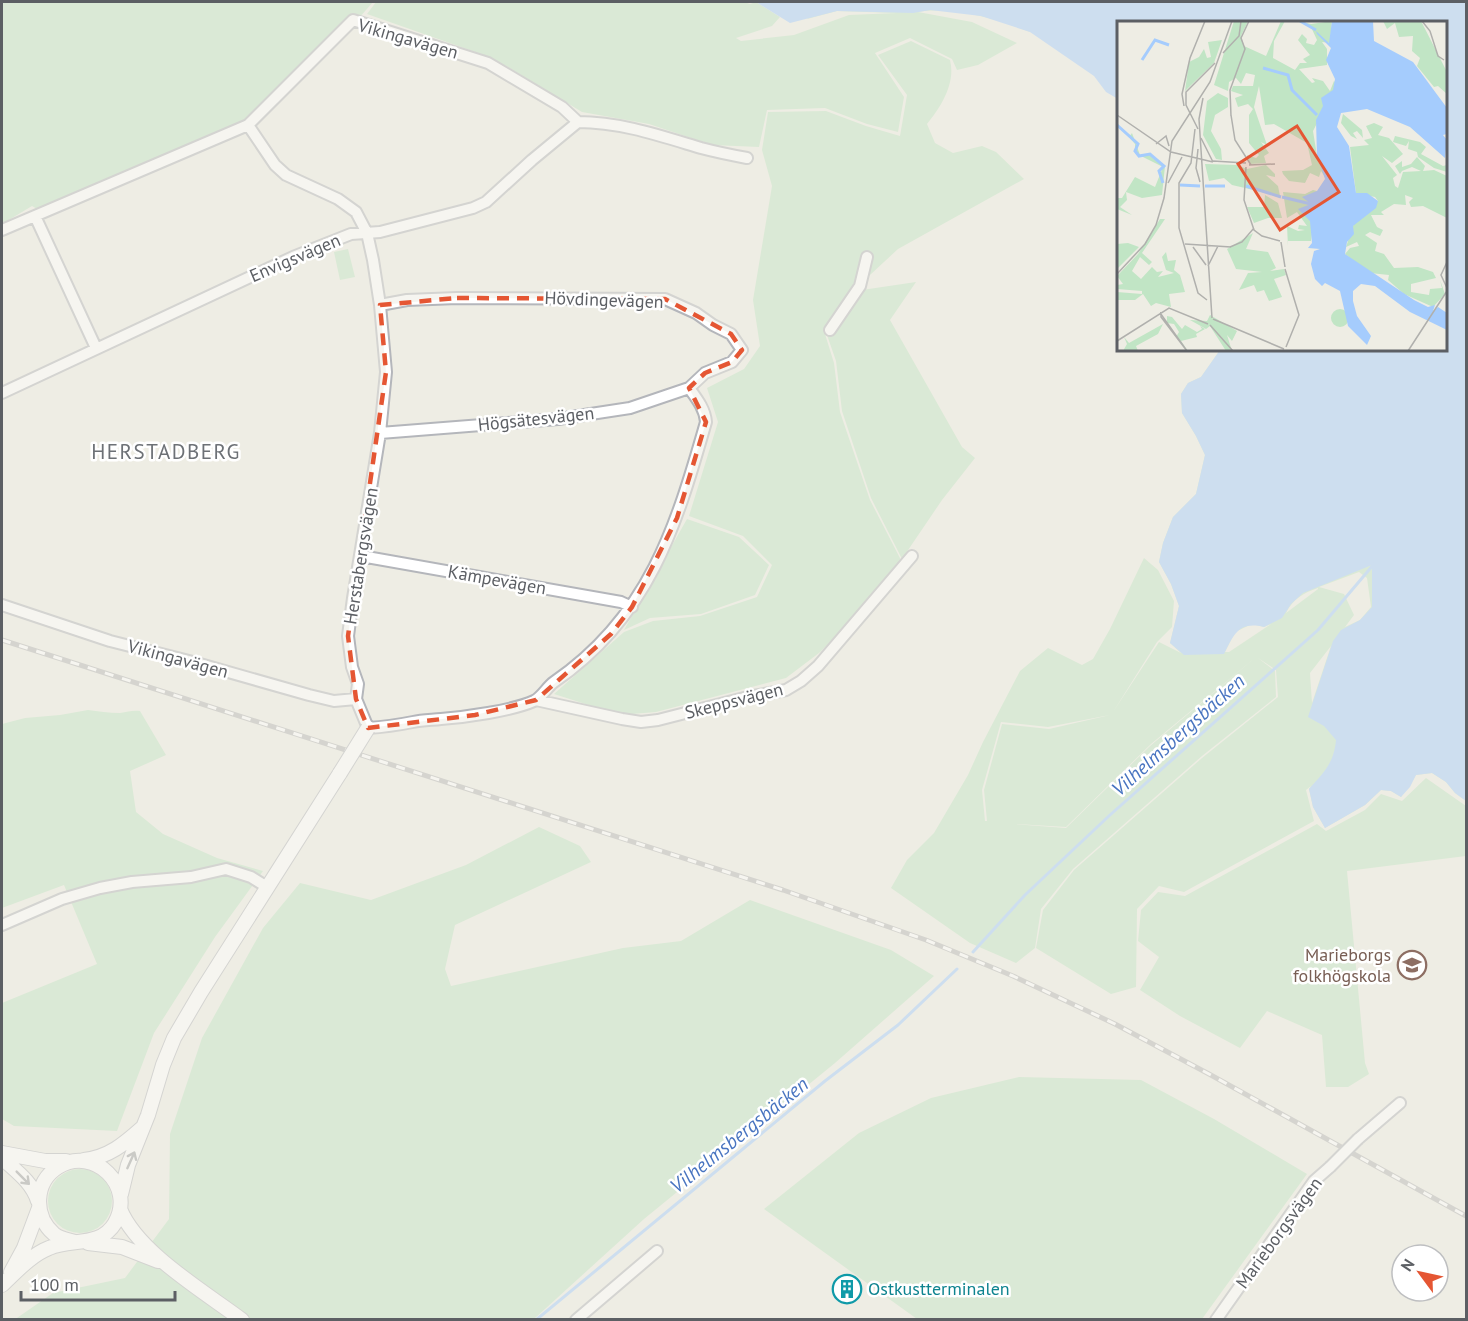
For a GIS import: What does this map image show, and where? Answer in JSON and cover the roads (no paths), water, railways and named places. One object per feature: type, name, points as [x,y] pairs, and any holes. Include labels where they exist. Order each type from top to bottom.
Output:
[{"type":"street","name":"Vikingavägen","points":[[2,230],[248,125],[353,20],[494,66],[562,107],[578,122]]},
{"type":"street","points":[[578,122],[594,122],[646,131],[704,149],[747,158]]},
{"type":"street","name":"Envigsvägen","points":[[2,393],[293,257],[351,234],[380,232],[464,211],[486,202],[578,122]]},
{"type":"street","name":"Herstabergsvägen","points":[[248,125],[275,165],[286,175],[350,206],[362,220],[367,233],[380,305],[386,372],[380,433],[361,556],[352,598],[348,636],[352,667],[358,684],[356,699],[369,728]]},
{"type":"street","points":[[35,216],[96,348]]},
{"type":"street","points":[[830,330],[860,286],[867,257]]},
{"type":"street","name":"Hövdingevägen","points":[[380,305],[407,300],[457,298],[665,299],[696,313],[732,334],[742,350],[732,362],[705,373],[689,388]]},
{"type":"street","points":[[2,1285],[41,1252],[61,1244],[96,1240],[110,1230],[120,1209],[128,1165],[151,1107],[163,1065],[174,1038],[369,728],[403,726],[413,722],[475,715],[536,700],[547,687],[571,671],[611,634],[632,607],[644,590],[677,518],[706,422],[699,401],[689,388]]},
{"type":"street","name":"Högsätesvägen","points":[[380,433],[558,419],[630,408],[689,388]]},
{"type":"street","name":"Kämpevägen","points":[[361,556],[621,602],[632,607]]},
{"type":"street","name":"Skeppsvägen","points":[[536,700],[579,711],[641,722],[786,690],[818,666],[912,556]]},
{"type":"street","name":"Vikingavägen","points":[[2,605],[110,641],[309,695],[334,701],[356,699]]},
{"type":"street","points":[[2,925],[62,899],[132,882],[191,877],[226,869],[251,877],[267,887]]},
{"type":"street","name":"Marieborgsvägen","points":[[1216,1320],[1314,1181],[1400,1103]]},
{"type":"street","points":[[2,1153],[45,1161],[77,1160],[108,1155],[123,1145],[143,1126]]},
{"type":"street","points":[[2,1158],[35,1190],[44,1223],[55,1234],[80,1242],[122,1247],[171,1268]]},
{"type":"street","points":[[2,1285],[24,1248],[46,1178],[59,1166],[77,1160],[107,1171],[116,1182],[121,1194]]},
{"type":"street","points":[[120,1209],[133,1232],[171,1268],[242,1320]]},
{"type":"street","points":[[576,1320],[657,1251]]},
{"type":"water","points":[[756,2],[1466,2],[1466,801],[1446,782],[1432,773],[1416,775],[1410,787],[1401,797],[1391,791],[1381,790],[1365,805],[1325,828],[1313,807],[1309,789],[1331,761],[1336,740],[1324,726],[1308,717],[1333,641],[1341,630],[1360,620],[1372,607],[1372,565],[1303,593],[1291,604],[1282,618],[1264,627],[1249,626],[1238,631],[1224,654],[1184,655],[1170,643],[1179,606],[1171,584],[1159,562],[1163,543],[1173,517],[1196,494],[1205,455],[1182,413],[1181,394],[1188,383],[1201,377],[1219,351],[1447,351],[1447,21],[1117,21],[1117,98],[1106,92],[1094,76],[1030,32],[981,16],[930,10],[913,13],[837,11],[790,23]]},
{"type":"waterway","name":"Vilhelmsbergsbäcken","points":[[973,952],[1025,895],[1110,815],[1318,630],[1374,564]]},
{"type":"waterway","name":"Vilhelmsbergsbäcken","points":[[536,1320],[825,1081],[898,1025],[957,969]]},
{"type":"railway","points":[[2,640],[783,890],[926,940],[1013,976],[1115,1024],[1466,1216]]},
{"type":"place","name":"Marieborgs folkhögskola","points":[[1412,965]]},
{"type":"place","name":"Ostkustterminalen","points":[[847,1289]]},
{"type":"district","name":"HERSTADBERG","points":[[166,452]]}]
